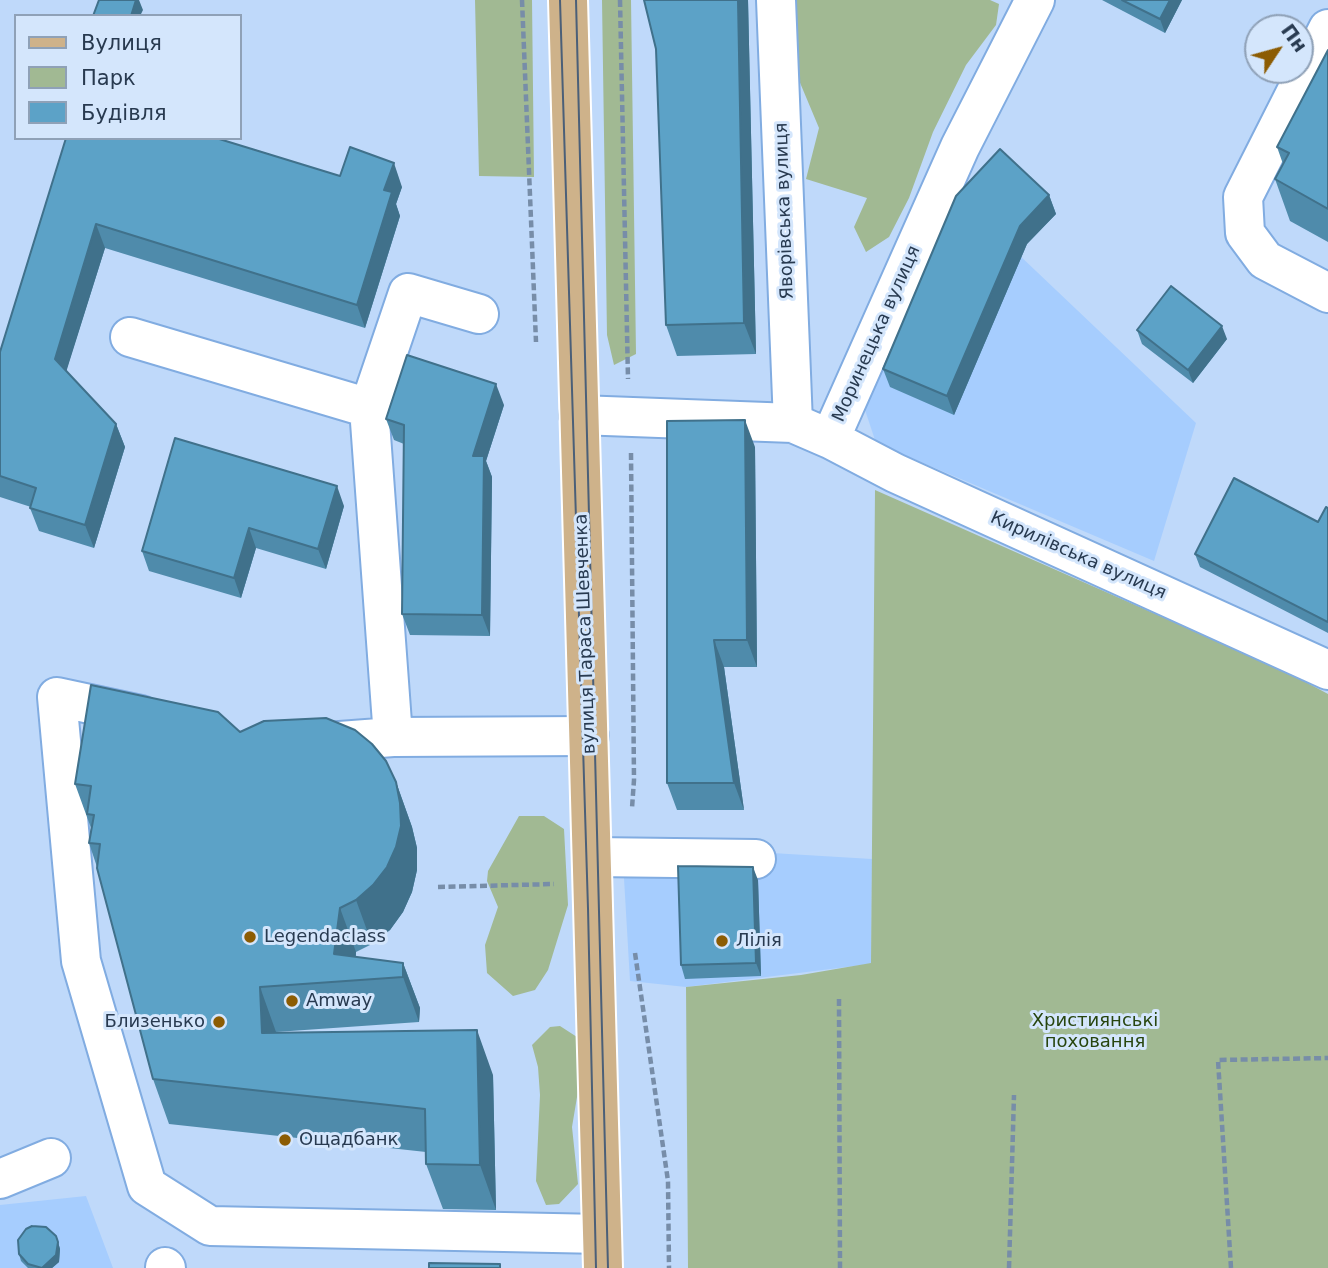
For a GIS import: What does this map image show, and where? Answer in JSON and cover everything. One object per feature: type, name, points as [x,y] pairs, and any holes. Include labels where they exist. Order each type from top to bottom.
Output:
[{"type":"main road","name":"вулиця Тараса Шевченка","points":[[568,0],[603,1251]]},
{"type":"street","name":"Яворівська вулиця","points":[[776,0],[793,423]]},
{"type":"street","name":"Моринецька вулиця","points":[[579,415],[793,423],[830,439],[960,147],[1035,0]]},
{"type":"street","points":[[1328,29],[1243,197],[1245,233],[1265,260],[1328,293]]},
{"type":"street","points":[[393,737],[369,408],[408,293],[480,314]]},
{"type":"street","points":[[130,337],[369,408]]},
{"type":"street","name":"Кирилівська вулиця","points":[[830,439],[895,472],[1328,670]]},
{"type":"street","points":[[178,723],[57,697],[81,961],[147,1186],[210,1226],[603,1251]]},
{"type":"street","points":[[272,743],[286,745],[393,737],[589,736]]},
{"type":"street","points":[[593,857],[756,859]]},
{"type":"street","points":[[0,1179],[51,1158]]},
{"type":"path","points":[[620,0],[629,390]]},
{"type":"path","points":[[438,887],[555,884]]},
{"type":"path","points":[[839,999],[840,1268]]},
{"type":"path","points":[[1231,1268],[1218,1060],[1328,1058]]},
{"type":"path","points":[[1009,1268],[1014,1095]]},
{"type":"shaded area","points":[[957,196],[1196,423],[1154,561],[876,443],[863,404]]},
{"type":"shaded area","points":[[622,844],[872,859],[871,964],[686,987],[630,981]]},
{"type":"shaded area","points":[[86,1196],[113,1268],[0,1268],[0,1205]]},
{"type":"green space","points":[[475,0],[532,0],[534,177],[479,176]]},
{"type":"green space","points":[[602,0],[631,0],[636,354],[614,365],[607,335]]},
{"type":"green space","points":[[795,0],[990,0],[999,4],[996,25],[966,65],[933,132],[909,198],[889,237],[866,252],[854,227],[867,198],[806,179],[819,128],[793,66]]},
{"type":"green space","name":"Християнські поховання","points":[[875,490],[1287,672],[1328,694],[1328,1268],[688,1268],[686,987],[801,975],[871,963]]},
{"type":"green space","points":[[519,816],[544,816],[564,829],[568,905],[548,970],[535,990],[513,996],[487,973],[485,945],[498,907],[487,881],[488,871]]},
{"type":"green space","points":[[560,1026],[577,1037],[581,1073],[572,1127],[578,1184],[559,1204],[546,1205],[536,1181],[540,1095],[538,1067],[532,1045],[550,1027]]},
{"type":"building","points":[[99,0],[136,0],[132,14],[94,14]]},
{"type":"building","points":[[644,0],[738,0],[744,323],[666,325],[656,49]]},
{"type":"building","points":[[1122,0],[1170,0],[1160,19]]},
{"type":"building","points":[[1328,50],[1328,209],[1275,179],[1289,153],[1277,147],[1310,84],[1314,84],[1314,77]]},
{"type":"building","points":[[65,140],[223,140],[340,176],[350,147],[394,163],[384,190],[392,192],[357,305],[96,224],[55,359],[116,424],[85,525],[30,508],[36,488],[0,476],[0,352]]},
{"type":"building","points":[[1000,149],[1049,195],[1020,226],[947,396],[883,369],[956,196]]},
{"type":"building","points":[[1171,286],[1222,326],[1188,370],[1137,330]]},
{"type":"building","points":[[407,355],[496,384],[473,456],[484,456],[482,615],[402,614],[404,425],[386,419]]},
{"type":"building","points":[[745,420],[747,640],[714,640],[734,783],[667,783],[667,421]]},
{"type":"building","points":[[175,438],[337,486],[318,549],[249,528],[234,578],[142,551]]},
{"type":"building","points":[[1234,478],[1318,522],[1326,507],[1328,508],[1328,622],[1195,554]]},
{"type":"building","name":"Legendaclass","points":[[91,685],[218,712],[240,732],[264,721],[326,718],[355,730],[372,744],[386,761],[396,782],[400,803],[401,826],[396,847],[387,867],[373,885],[356,900],[340,908],[334,954],[403,963],[403,977],[260,987],[262,1033],[477,1030],[480,1165],[426,1164],[425,1109],[153,1079],[97,868],[100,844],[89,843],[94,815],[87,814],[91,786],[75,784]]},
{"type":"building","points":[[678,866],[753,867],[756,963],[681,965]]},
{"type":"building","points":[[32,1226],[46,1227],[56,1236],[58,1242],[56,1255],[42,1268],[28,1264],[19,1254],[18,1240],[26,1229]]},
{"type":"building","points":[[429,1263],[500,1264],[500,1268],[429,1268]]},
{"type":"tram line","points":[[560,0],[588,908],[596,1268]]},
{"type":"tram line","points":[[576,0],[608,1268]]},
{"type":"place","name":"Legendaclass","points":[[250,937]]},
{"type":"place","name":"Лілія","points":[[722,941]]},
{"type":"place","name":"Amway","points":[[292,1001]]},
{"type":"place","name":"Близенько","points":[[219,1022]]},
{"type":"place","name":"Ощадбанк","points":[[285,1140]]}]
